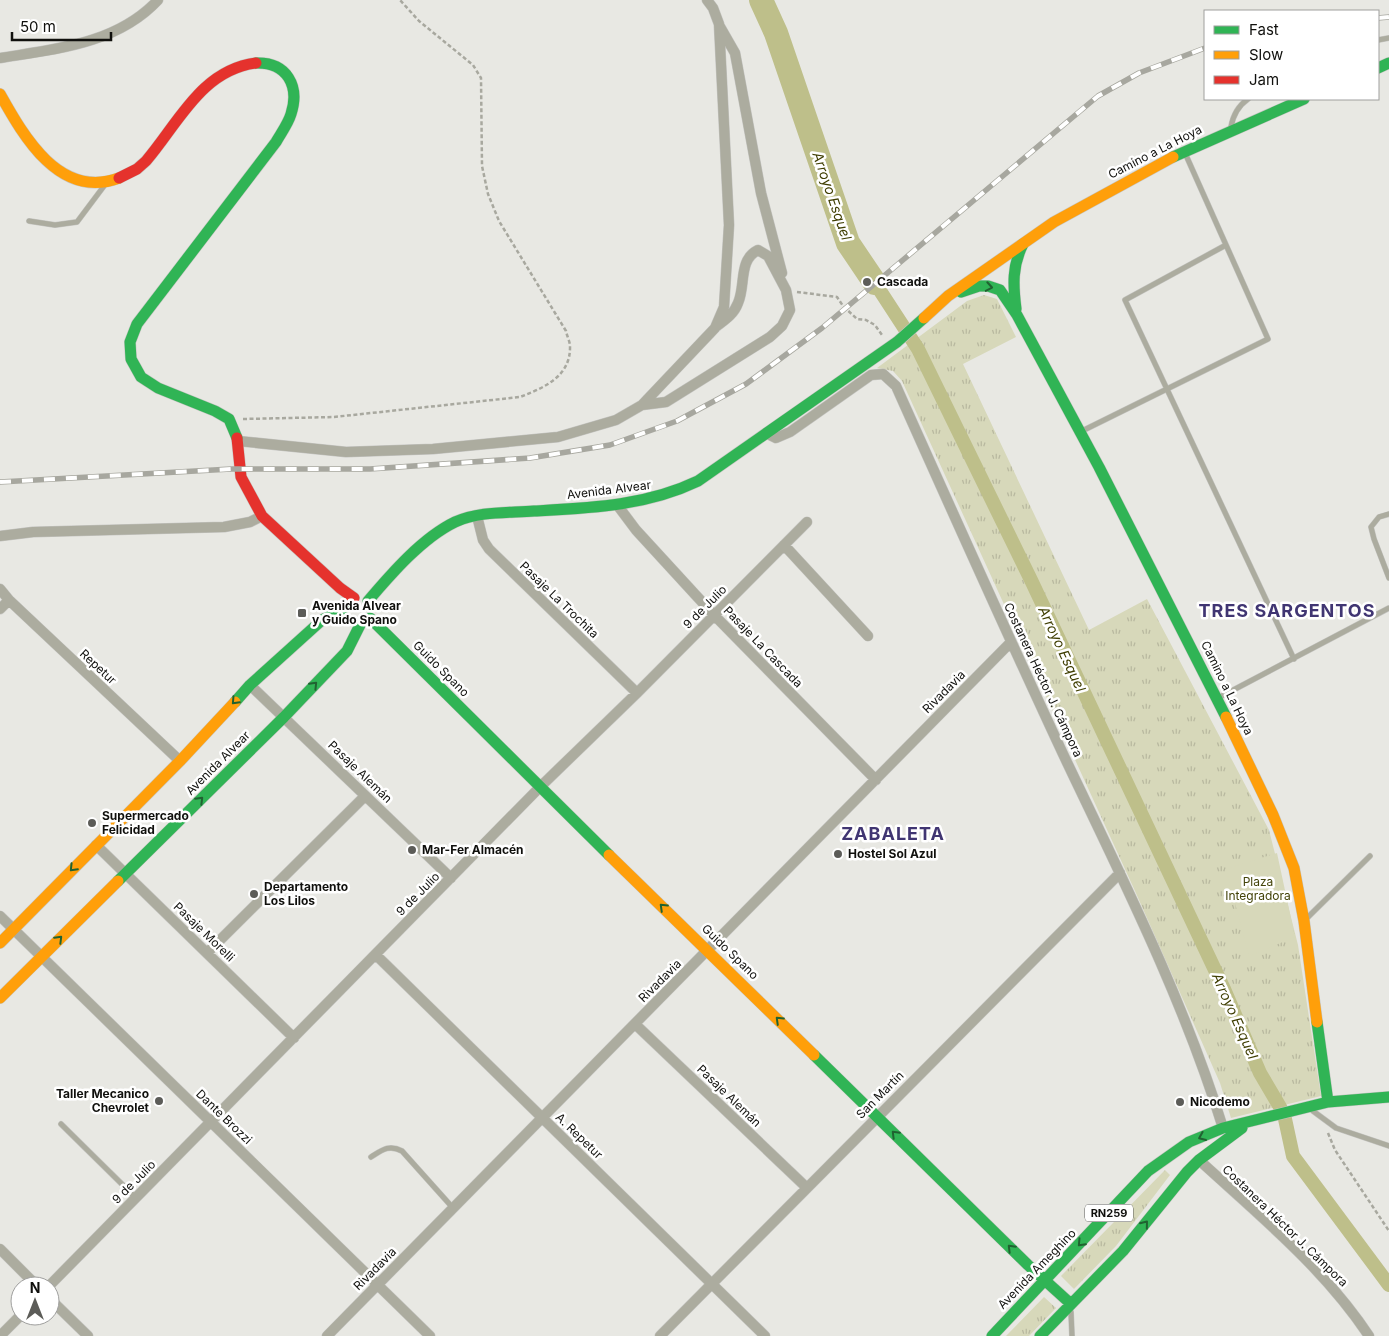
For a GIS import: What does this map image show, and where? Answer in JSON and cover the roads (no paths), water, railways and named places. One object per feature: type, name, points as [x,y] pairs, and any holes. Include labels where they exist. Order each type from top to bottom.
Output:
[{"type":"main road","points":[[0,94],[24,131],[59,172],[76,180],[97,183],[114,181],[131,174],[146,162],[196,96],[218,77],[241,67],[261,62],[274,65],[288,73],[293,84],[295,96],[292,114],[276,142],[137,324],[130,342],[131,359],[141,377],[158,388],[216,411],[228,419],[238,440],[241,477],[262,516],[340,588],[350,612],[365,624],[370,618],[372,609],[368,601],[361,598],[350,612],[322,620],[250,685],[180,761],[0,944]]},
{"type":"main road","name":"Camino a La Hoya","points":[[893,344],[948,296],[1054,222],[1184,151],[1302,100]]},
{"type":"main road","name":"Camino a La Hoya","points":[[1017,315],[1012,285],[1012,272],[1016,258],[1025,241]]},
{"type":"main road","name":"Camino a La Hoya","points":[[948,296],[979,286],[988,286],[1000,290],[1017,315],[1080,432],[1217,698],[1273,815],[1294,868],[1304,921],[1328,1102]]},
{"type":"main road","name":"Avenida Alvear","points":[[368,601],[429,539],[443,528],[456,522],[476,516],[618,506],[679,492],[698,481],[893,344]]},
{"type":"main road","name":"Avenida Alvear","points":[[0,998],[284,717],[346,651],[350,612]]},
{"type":"main road","name":"Guido Spano","points":[[370,618],[1045,1281],[1072,1304]]},
{"type":"main road","name":"RN259","points":[[1040,1336],[1123,1251],[1187,1172],[1199,1160],[1249,1122],[1328,1102],[1389,1096]]},
{"type":"main road","name":"Avenida Ameghino","points":[[992,1336],[1148,1171],[1189,1142],[1223,1128],[1249,1122]]},
{"type":"street","points":[[0,58],[71,46],[111,34],[138,20],[158,0]]},
{"type":"street","points":[[642,405],[666,402],[770,337],[782,326],[790,310],[761,193],[735,53],[719,24],[713,8],[707,0]]},
{"type":"street","points":[[715,328],[724,307],[729,225],[719,24]]},
{"type":"street","points":[[238,440],[346,452],[433,449],[558,438],[616,420],[642,405],[715,328],[732,314],[738,304],[744,283],[745,262],[750,254],[758,250],[768,256],[786,290]]},
{"type":"street","name":"Costanera Héctor J. Cámpora","points":[[766,433],[776,438],[783,436],[871,375],[883,374],[896,386],[1011,642],[1160,959],[1214,1099],[1223,1128]]},
{"type":"street","name":"Pasaje La Cascada","points":[[618,506],[636,530],[714,615],[876,780]]},
{"type":"street","points":[[0,536],[33,532],[224,527],[239,525],[262,516]]},
{"type":"street","name":"Pasaje La Trochita","points":[[476,516],[483,540],[489,549],[637,693]]},
{"type":"street","name":"9 de Julio","points":[[60,1276],[540,787],[637,693],[807,522]]},
{"type":"street","points":[[784,545],[868,636]]},
{"type":"street","name":"Repetur","points":[[0,589],[9,600],[180,761]]},
{"type":"street","points":[[0,609],[9,600]]},
{"type":"street","name":"Rivadavia","points":[[327,1336],[1011,642]]},
{"type":"street","name":"Pasaje Alemán","points":[[250,685],[451,878]]},
{"type":"street","points":[[207,953],[365,796]]},
{"type":"street","name":"Pasaje Morelli","points":[[96,845],[294,1038]]},
{"type":"street","name":"San Martín","points":[[660,1336],[1120,873]]},
{"type":"street","name":"Dante Brozzi","points":[[0,916],[430,1336]]},
{"type":"street","name":"A. Repetur","points":[[376,955],[765,1336]]},
{"type":"street","name":"Pasaje Alemán","points":[[635,1024],[806,1188]]},
{"type":"street","name":"Costanera Héctor J. Cámpora","points":[[1199,1160],[1324,1277],[1352,1311],[1369,1336]]},
{"type":"street","points":[[0,1249],[27,1276]]},
{"type":"street","points":[[60,1308],[88,1336]]},
{"type":"street","points":[[0,1336],[10,1326]]},
{"type":"lane","points":[[1230,130],[1233,115],[1246,100]]},
{"type":"lane","points":[[1080,432],[1268,339],[1184,151]]},
{"type":"lane","points":[[29,221],[56,225],[77,222],[108,182]]},
{"type":"lane","points":[[1226,245],[1125,300],[1294,659]]},
{"type":"lane","points":[[1389,514],[1378,517],[1371,527],[1389,578]]},
{"type":"lane","points":[[1217,698],[1389,608]]},
{"type":"lane","points":[[1304,921],[1370,856]]},
{"type":"lane","points":[[1309,1106],[1336,1128],[1389,1146]]},
{"type":"lane","points":[[61,1124],[136,1198]]},
{"type":"lane","points":[[371,1157],[388,1147],[395,1147],[402,1151],[453,1208]]},
{"type":"lane","points":[[1072,1304],[1072,1336]]},
{"type":"waterway","name":"Arroyo Esquel","points":[[761,0],[776,33],[848,243],[875,283]]},
{"type":"waterway","name":"Arroyo Esquel","points":[[875,283],[918,349],[1031,580],[1224,989],[1260,1073],[1280,1107],[1285,1119],[1293,1156],[1389,1285]]},
{"type":"railway","points":[[1379,18],[1389,17]]},
{"type":"railway","points":[[0,482],[231,469],[370,469],[530,458],[610,445],[677,421],[746,384],[822,328],[1098,96],[1139,73],[1204,48]]},
{"type":"place","name":"Cascada","points":[[867,282]]},
{"type":"place","name":"Avenida Alvear y Guido Spano","points":[[302,613]]},
{"type":"place","name":"Supermercado Felicidad","points":[[92,823]]},
{"type":"place","name":"Mar-Fer Almacén","points":[[412,850]]},
{"type":"place","name":"Hostel Sol Azul","points":[[838,854]]},
{"type":"place","name":"Departamento Los Lilos","points":[[254,894]]},
{"type":"place","name":"Taller Mecanico Chevrolet","points":[[159,1101]]},
{"type":"place","name":"Nicodemo","points":[[1180,1102]]},
{"type":"district","name":"TRES SARGENTOS","points":[[1287,611]]},
{"type":"district","name":"ZABALETA","points":[[893,834]]},
{"type":"park label","name":"Plaza Integradora","points":[[1258,889]]}]
